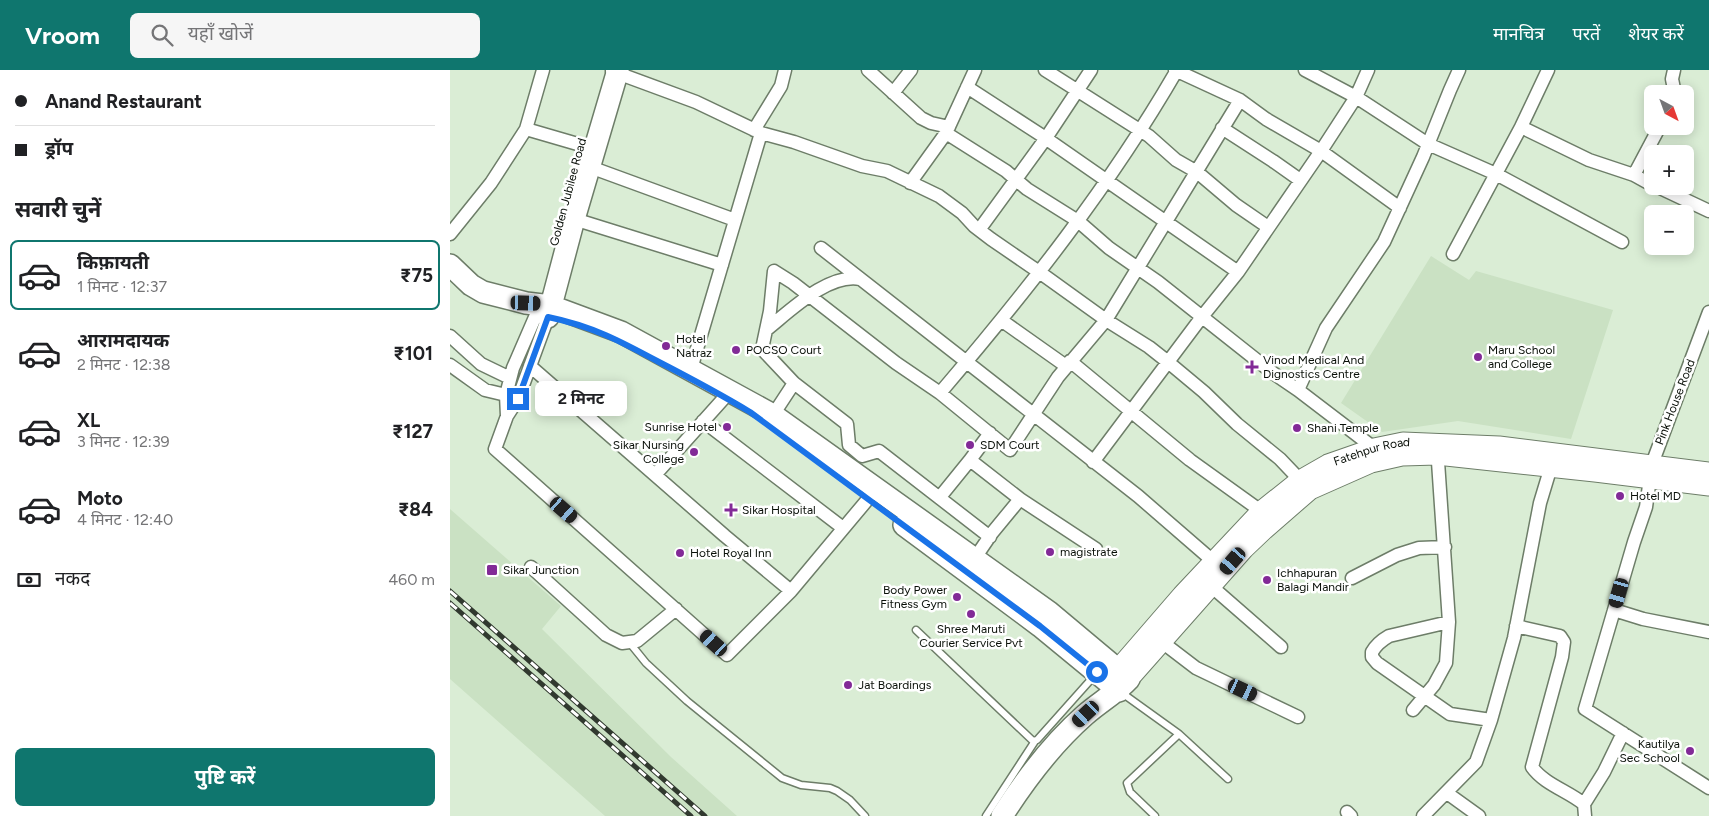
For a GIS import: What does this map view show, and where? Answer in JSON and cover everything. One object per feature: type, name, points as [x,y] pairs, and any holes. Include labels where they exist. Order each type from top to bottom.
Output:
[{"type":"main road","name":"Golden Jubilee Road","points":[[543,310],[581,145],[612,71]]},
{"type":"main road","points":[[543,310],[590,167],[612,71]]},
{"type":"main road","points":[[450,265],[471,285],[483,292],[526,303],[605,333],[750,412],[1040,626],[1114,678]]},
{"type":"main road","points":[[450,279],[476,304],[505,314],[543,310],[621,332],[773,415],[1049,612],[1114,678]]},
{"type":"main road","points":[[1002,816],[1013,798],[1058,740],[1086,714],[1114,678]]},
{"type":"street","points":[[450,234],[511,155],[526,129],[543,70]]},
{"type":"street","points":[[691,369],[735,220],[758,131],[781,86],[785,70]]},
{"type":"street","points":[[868,70],[922,118],[947,130],[1006,171],[1027,189],[1078,221],[1138,269],[1158,282],[1201,318],[1229,336],[1273,373],[1374,448]]},
{"type":"street","points":[[893,93],[911,70]]},
{"type":"street","points":[[910,183],[947,130],[974,70]]},
{"type":"street","points":[[1045,70],[1141,131],[1176,160],[1197,172],[1236,205],[1268,228]]},
{"type":"street","points":[[979,230],[1046,138],[1091,70]]},
{"type":"street","points":[[940,394],[1040,272],[1078,221],[1141,131],[1176,70],[1240,100],[1266,119],[1321,151],[1400,208]]},
{"type":"street","points":[[1305,70],[1356,96],[1428,144],[1496,174],[1622,242]]},
{"type":"street","points":[[1093,462],[1201,318],[1238,272],[1321,151],[1356,96],[1368,70]]},
{"type":"street","points":[[1298,390],[1326,328],[1384,242],[1459,70]]},
{"type":"street","points":[[1453,254],[1521,127],[1548,70]]},
{"type":"street","points":[[1673,85],[1672,79],[1674,70]]},
{"type":"street","points":[[612,71],[696,102],[758,131],[862,166],[887,172],[938,196],[962,213],[979,230],[1106,320],[1149,347],[1204,392],[1237,424],[1280,459],[1300,480]]},
{"type":"street","points":[[967,87],[1046,138],[1238,272]]},
{"type":"street","points":[[990,537],[879,451],[862,456],[849,445],[847,424],[794,383],[762,349],[770,311],[774,271],[810,296],[896,364],[940,394],[1010,450],[1058,377],[1106,320],[1240,100]]},
{"type":"street","points":[[1521,127],[1589,160],[1644,180]]},
{"type":"street","points":[[1222,128],[1273,160],[1300,180]]},
{"type":"street","points":[[526,129],[581,145]]},
{"type":"street","points":[[1634,175],[1655,135]]},
{"type":"street","points":[[590,167],[735,220]]},
{"type":"street","points":[[1675,195],[1709,211]]},
{"type":"street","points":[[574,219],[722,265]]},
{"type":"street","points":[[821,248],[1138,496],[1214,561]]},
{"type":"street","points":[[766,330],[810,296],[836,281],[852,277],[860,279]]},
{"type":"street","points":[[543,310],[530,366],[518,399],[507,416],[494,449],[727,654],[791,591],[868,499]]},
{"type":"street","points":[[507,416],[506,395],[510,378],[543,310]]},
{"type":"street","name":"Pink House Road","points":[[1623,733],[1585,709],[1646,507],[1650,471],[1709,312]]},
{"type":"street","points":[[1001,320],[1068,364],[1132,410],[1190,460],[1261,511]]},
{"type":"street","points":[[450,336],[481,364],[510,378]]},
{"type":"street","points":[[450,365],[485,390],[506,395]]},
{"type":"street","points":[[530,366],[791,591]]},
{"type":"street","points":[[773,415],[794,383]]},
{"type":"street","points":[[655,475],[725,397]]},
{"type":"street","points":[[703,421],[843,528]]},
{"type":"street","points":[[940,497],[990,434]]},
{"type":"street","name":"Fatehpur Road","points":[[1114,678],[1159,621],[1261,511],[1300,480],[1328,464],[1374,448],[1403,442],[1437,449],[1499,446],[1553,460],[1650,471],[1709,472]]},
{"type":"street","points":[[1114,678],[1162,642],[1264,530],[1310,490],[1371,463],[1437,449],[1449,622],[1446,663],[1434,685],[1413,710]]},
{"type":"street","points":[[970,460],[1020,500],[1096,549]]},
{"type":"street","points":[[1423,816],[1476,762],[1492,720],[1516,626],[1540,503],[1553,460]]},
{"type":"street","points":[[1650,471],[1709,486]]},
{"type":"street","points":[[975,558],[1020,500]]},
{"type":"street","points":[[1352,578],[1397,555],[1419,548],[1445,547]]},
{"type":"street","points":[[532,567],[606,636],[622,643],[637,641],[676,609]]},
{"type":"street","points":[[1211,586],[1281,647]]},
{"type":"street","points":[[1614,610],[1709,632]]},
{"type":"street","points":[[1449,622],[1389,636],[1382,640],[1372,652],[1372,657],[1377,663],[1450,714],[1492,720]]},
{"type":"street","points":[[1516,626],[1560,636],[1564,642],[1562,657],[1532,767],[1538,776],[1563,790],[1585,810],[1623,733],[1709,788]]},
{"type":"street","points":[[1162,642],[1196,668],[1298,717]]},
{"type":"street","points":[[1447,793],[1479,816]]},
{"type":"lane","points":[[916,630],[1035,741]]},
{"type":"lane","points":[[630,642],[646,663],[687,701],[782,778],[801,785],[830,788],[837,791],[850,800],[866,816]]},
{"type":"lane","points":[[986,816],[1035,741],[1114,678],[1146,709],[1179,734],[1228,779]]},
{"type":"lane","points":[[1155,816],[1130,792],[1127,784],[1179,734]]},
{"type":"shaded area","points":[[1431,256],[1469,280],[1476,271],[1613,310],[1571,439],[1458,421],[1382,432],[1341,403]]},
{"type":"shaded area","points":[[450,509],[561,606],[542,629],[671,757],[737,816],[605,816],[450,679]]},
{"type":"railway","points":[[450,591],[705,816]]},
{"type":"railway","points":[[450,603],[691,816]]},
{"type":"place","name":"Hotel Natraz","points":[[666,346]]},
{"type":"place","name":"POCSO Court","points":[[736,350]]},
{"type":"place","name":"Maru School and College","points":[[1478,357]]},
{"type":"place","name":"Vinod Medical And Dignostics Centre","points":[[1252,367]]},
{"type":"place","name":"Sunrise Hotel","points":[[727,427]]},
{"type":"place","name":"Shani Temple","points":[[1297,428]]},
{"type":"place","name":"SDM Court","points":[[970,445]]},
{"type":"place","name":"Sikar Nursing College","points":[[694,452]]},
{"type":"place","name":"Hotel MD","points":[[1620,496]]},
{"type":"place","name":"Sikar Hospital","points":[[731,510]]},
{"type":"place","name":"magistrate","points":[[1050,552]]},
{"type":"place","name":"Hotel Royal Inn","points":[[680,553]]},
{"type":"place","name":"Sikar Junction","points":[[492,570]]},
{"type":"place","name":"Ichhapuran Balagi Mandir","points":[[1267,580]]},
{"type":"place","name":"Body Power Fitness Gym","points":[[957,597]]},
{"type":"place","name":"Shree Maruti Courier Service Pvt","points":[[971,614]]},
{"type":"place","name":"Jat Boardings","points":[[848,685]]},
{"type":"place","name":"Kautilya Sec School","points":[[1690,751]]},
{"type":"route","points":[[518,399],[548,317],[570,321],[605,333],[750,412],[1040,626],[1097,672]]}]
